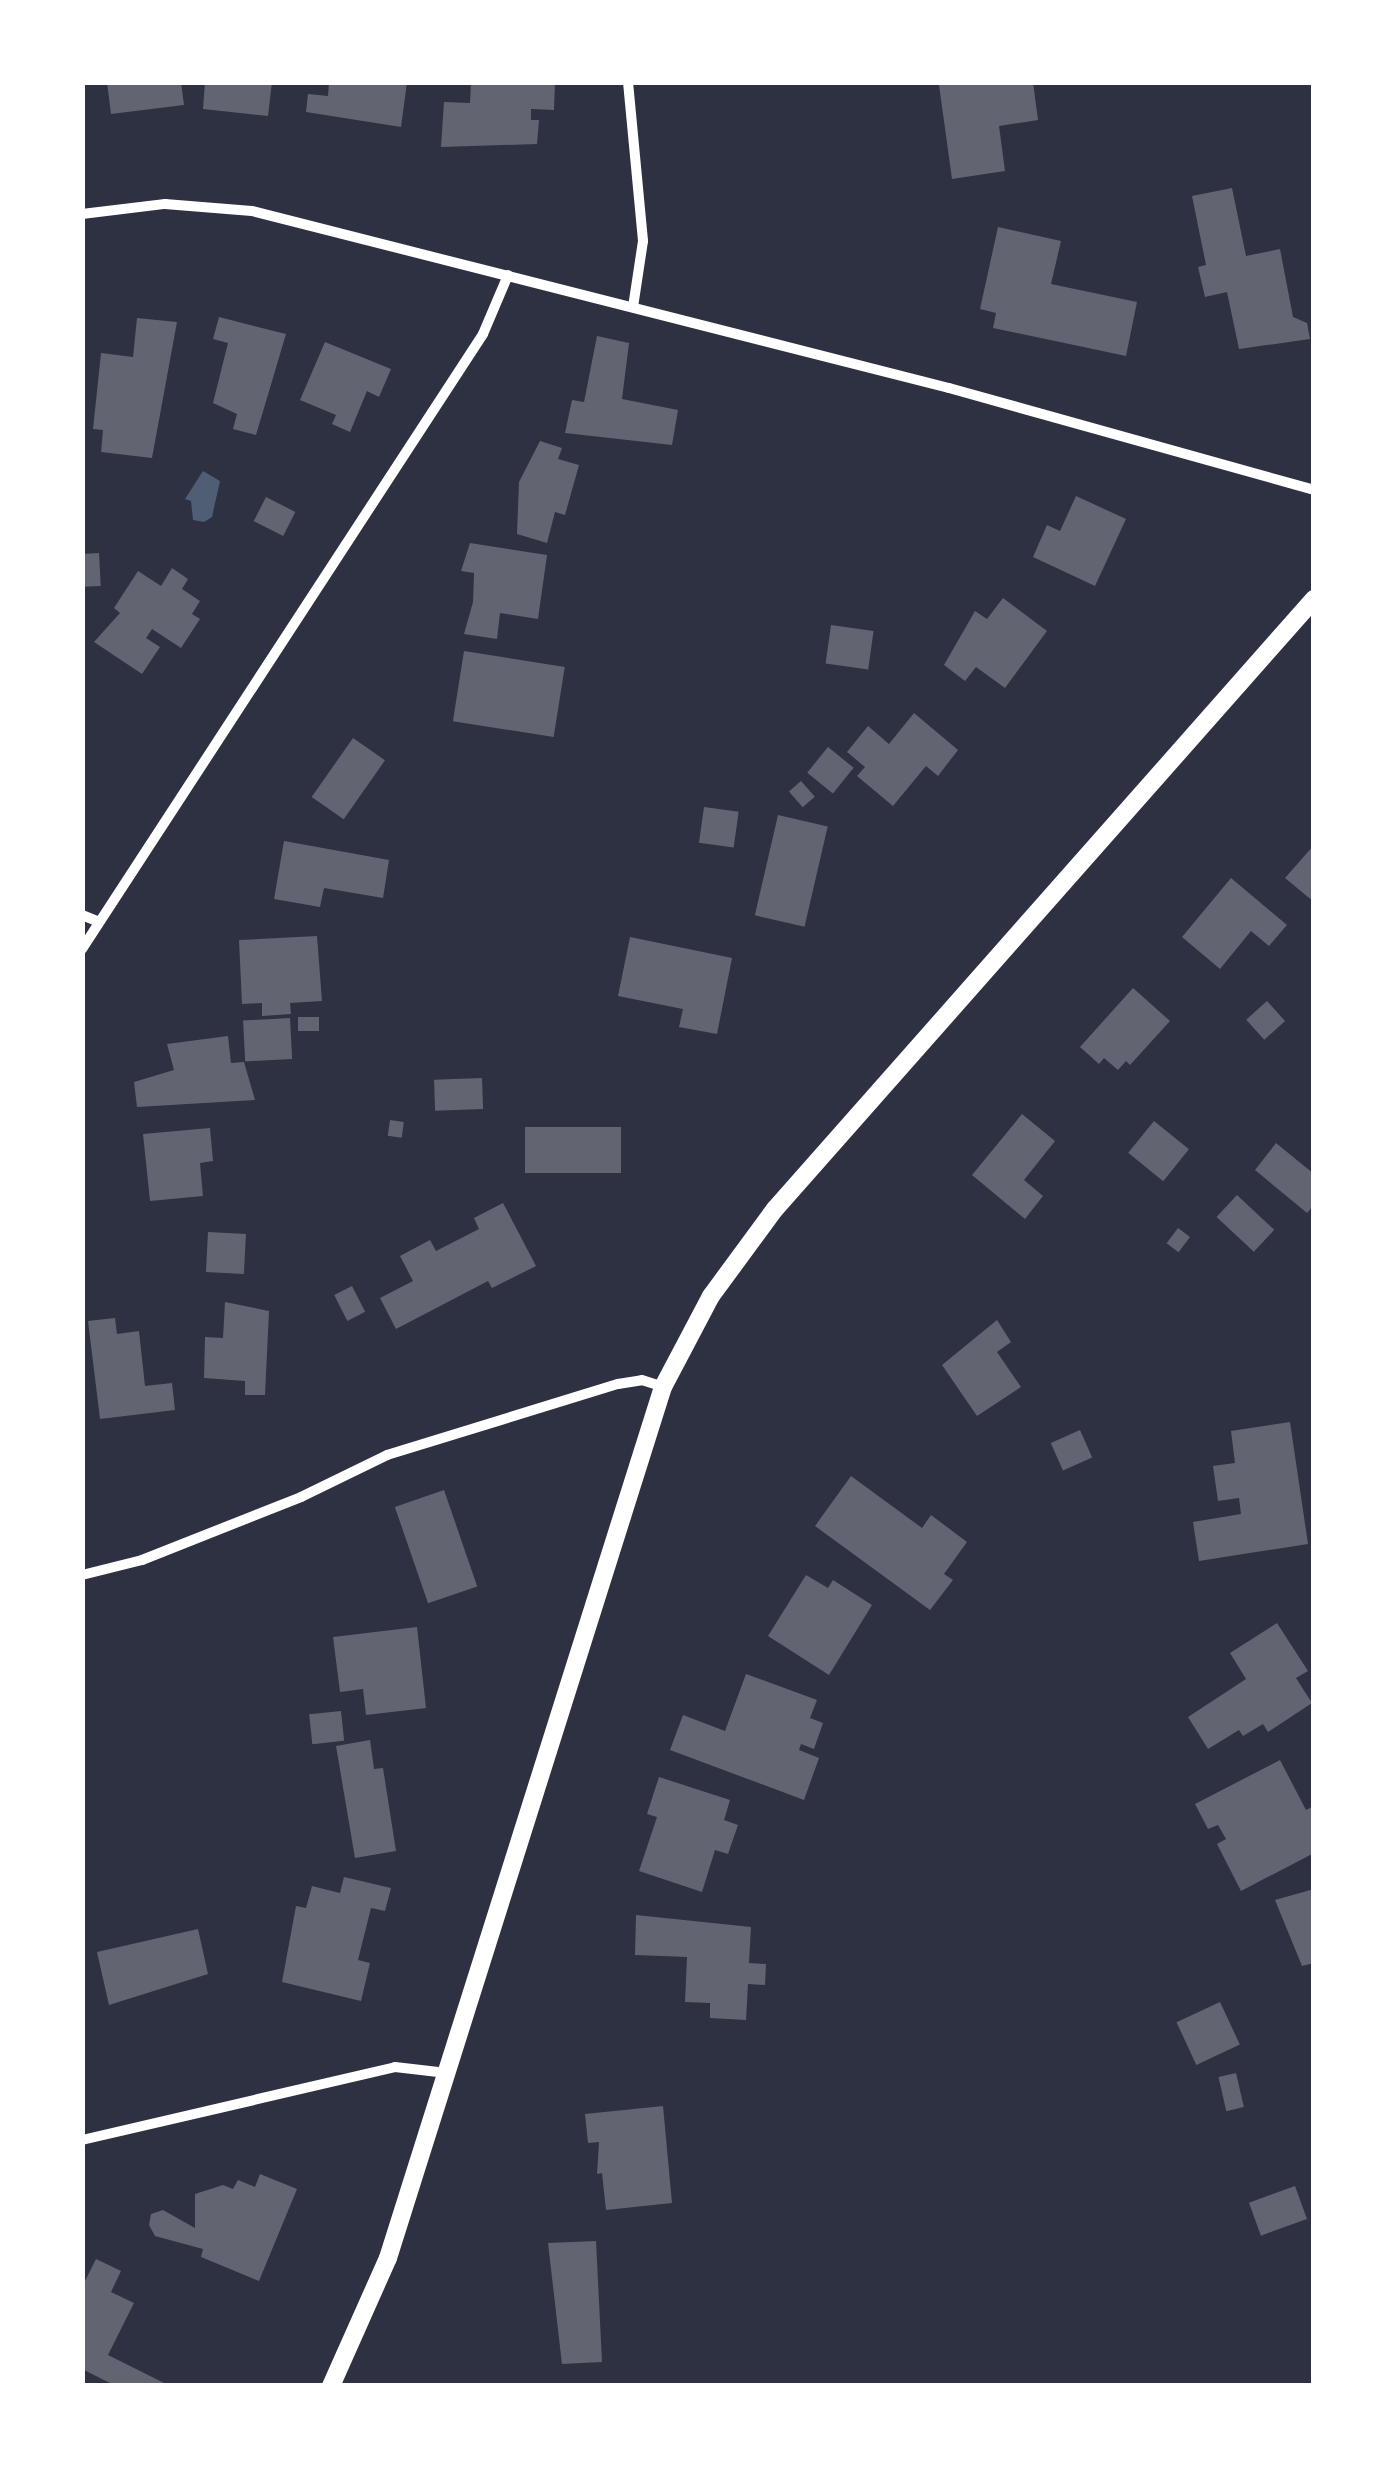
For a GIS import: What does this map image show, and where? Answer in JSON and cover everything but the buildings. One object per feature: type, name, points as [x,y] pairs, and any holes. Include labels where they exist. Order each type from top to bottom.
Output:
[{"type":"street","points":[[628,82],[643,242],[633,307]]},
{"type":"street","points":[[82,214],[209,204],[633,307],[1314,490]]},
{"type":"street","points":[[82,949],[483,334],[508,275]]},
{"type":"street","points":[[331,2386],[388,2258],[663,1387],[711,1296],[775,1208],[1314,599]]},
{"type":"street","points":[[82,915],[99,922]]},
{"type":"street","points":[[82,1575],[248,1518],[386,1455],[618,1384],[642,1380],[663,1387]]},
{"type":"street","points":[[82,2140],[395,2066],[447,2073]]},
{"type":"water","points":[[203,471],[220,481],[212,517],[204,522],[193,520],[191,501],[185,499]]}]
